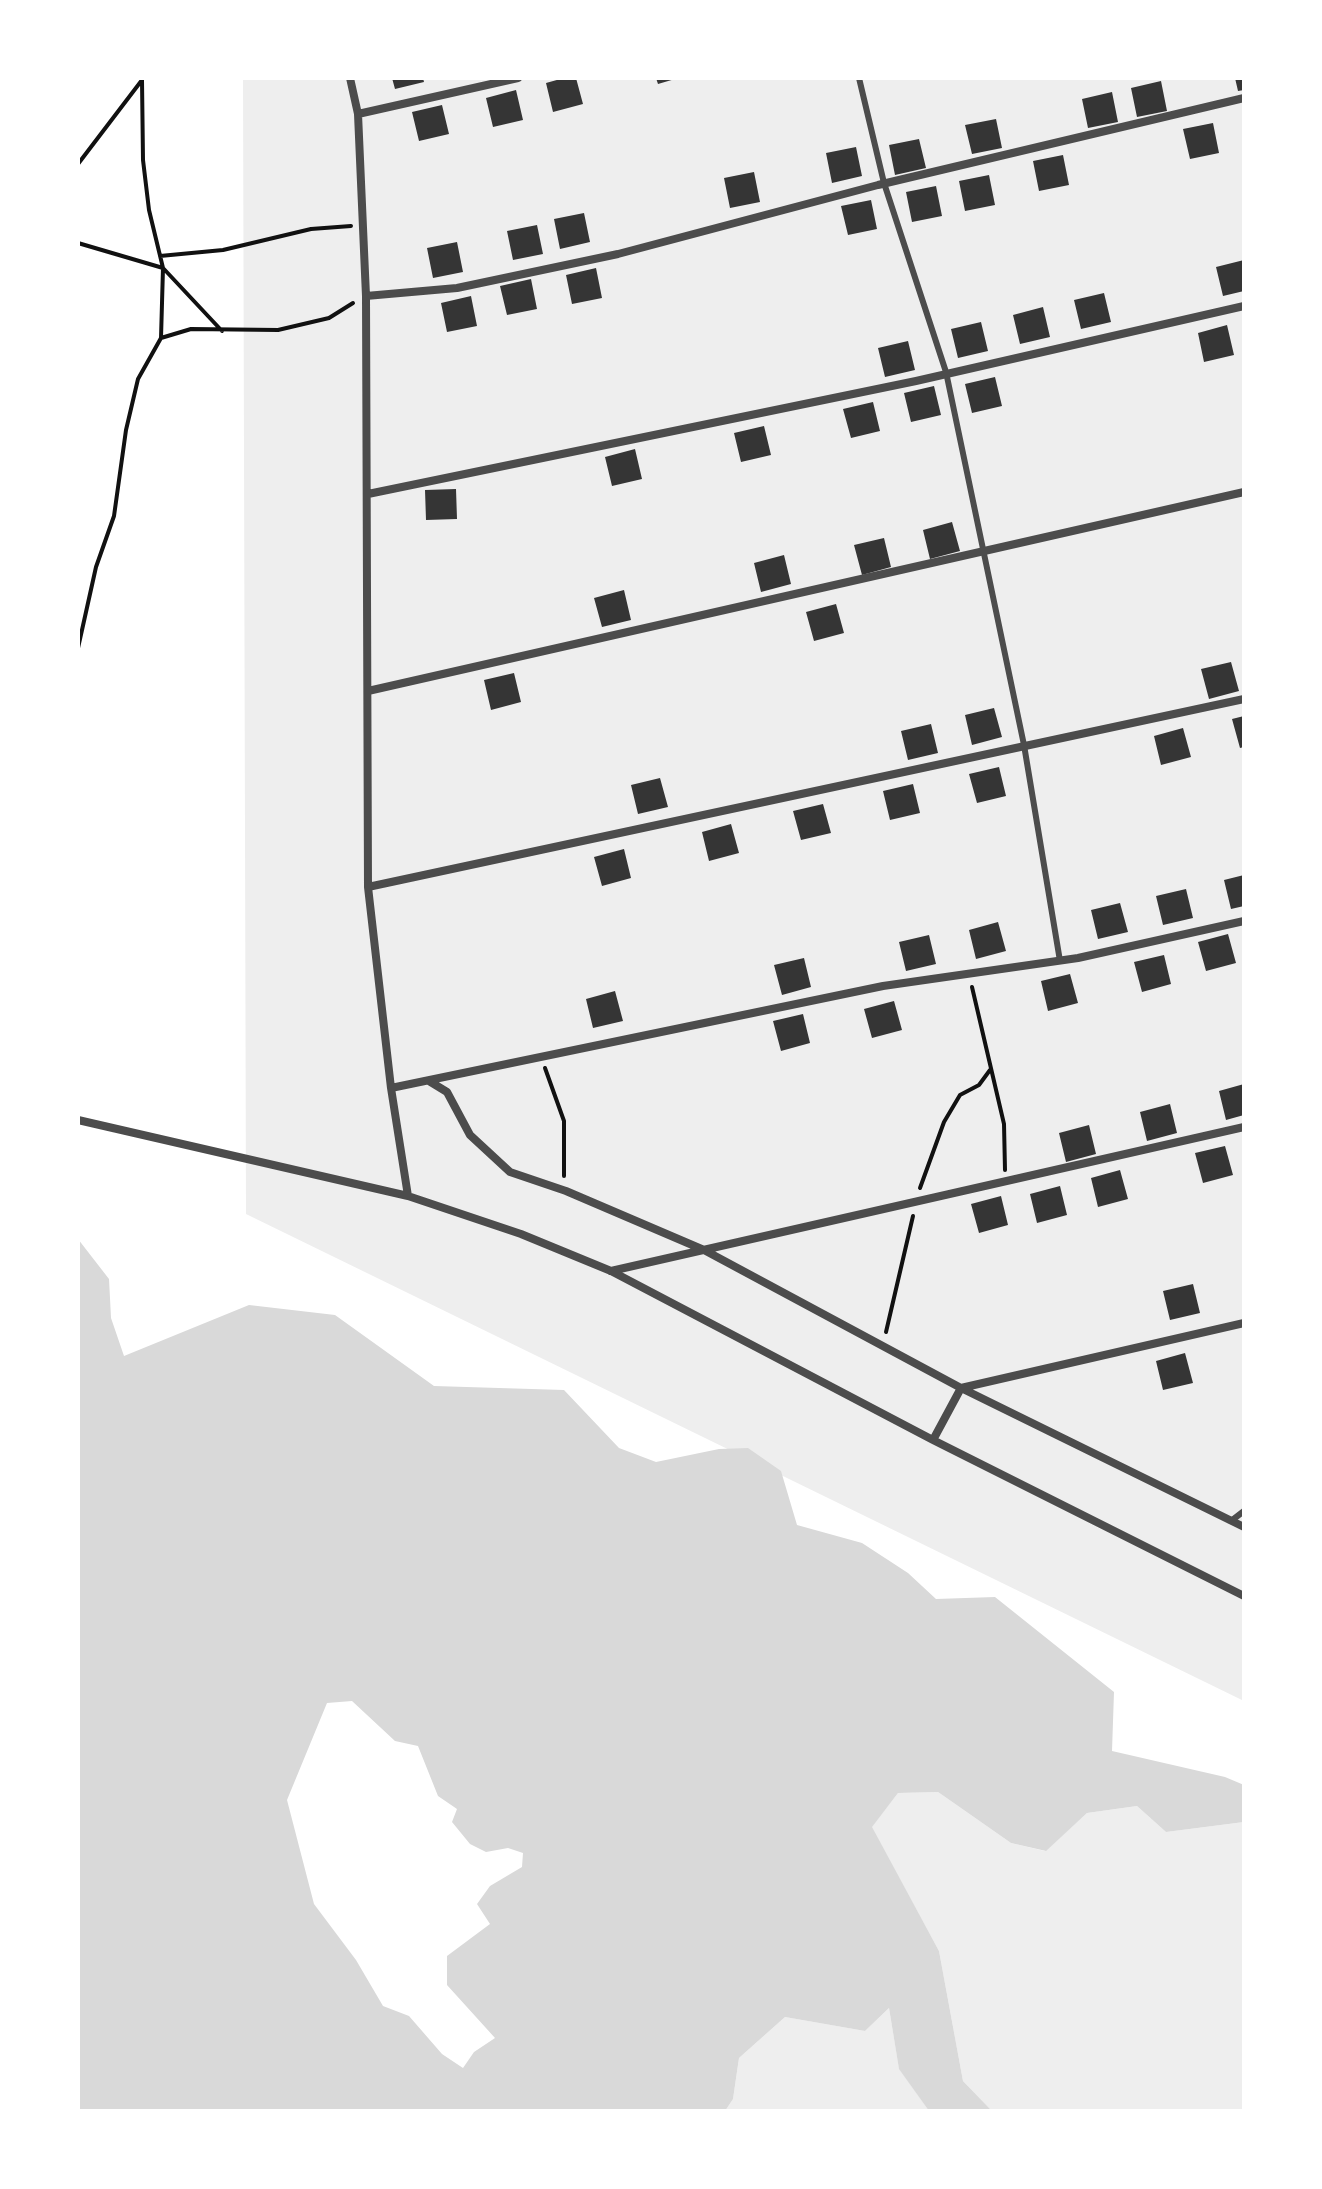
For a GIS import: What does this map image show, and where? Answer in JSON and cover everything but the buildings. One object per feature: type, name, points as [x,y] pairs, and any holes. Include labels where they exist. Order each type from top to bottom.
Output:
[{"type":"street","points":[[350,78],[358,114],[366,296],[368,887],[391,1088],[408,1196]]},
{"type":"street","points":[[358,114],[518,78]]},
{"type":"street","points":[[366,296],[457,288],[618,254],[884,183],[1244,98]]},
{"type":"street","points":[[368,494],[900,385],[1244,306]]},
{"type":"street","points":[[368,691],[1244,492]]},
{"type":"street","points":[[368,887],[1244,699]]},
{"type":"street","points":[[391,1088],[883,986],[970,977],[1060,961],[1244,921]]},
{"type":"street","points":[[429,1081],[447,1092],[470,1135],[510,1172],[566,1191],[704,1250],[961,1388],[1244,1527]]},
{"type":"street","points":[[78,1120],[408,1196],[521,1234],[611,1271],[933,1440],[1244,1596]]},
{"type":"street","points":[[611,1271],[1244,1127]]},
{"type":"street","points":[[933,1440],[961,1388],[1244,1323]]},
{"type":"lane","points":[[859,78],[884,183],[946,372],[1024,745],[1060,961]]},
{"type":"lane","points":[[1231,1521],[1244,1511]]},
{"type":"path","points":[[78,164],[143,79]]},
{"type":"path","points":[[78,648],[96,567],[114,516],[138,379],[161,338],[163,268],[149,210],[143,160],[143,79]]},
{"type":"path","points":[[160,256],[223,250],[311,229],[362,225]]},
{"type":"path","points":[[78,243],[163,268],[222,331]]},
{"type":"path","points":[[161,338],[191,329],[278,330],[329,318],[366,296]]},
{"type":"path","points":[[970,977],[1004,1124],[1006,1180]]},
{"type":"path","points":[[541,1058],[564,1121],[566,1191]]},
{"type":"shaded area","points":[[243,78],[1244,78],[1244,1701],[246,1214]]},
{"type":"shaded area","points":[[78,1239],[109,1279],[111,1318],[124,1356],[249,1305],[335,1315],[434,1386],[564,1390],[619,1448],[656,1462],[719,1449],[748,1448],[781,1471],[797,1525],[862,1543],[908,1573],[936,1599],[995,1597],[1114,1692],[1112,1751],[1225,1777],[1244,1785],[1244,1822],[1166,1832],[1137,1806],[1087,1813],[1046,1851],[1011,1843],[938,1792],[898,1793],[872,1827],[939,1951],[963,2081],[992,2111],[929,2111],[899,2069],[889,2008],[865,2031],[785,2017],[739,2058],[733,2099],[725,2111],[78,2111]],"holes":[[[352,1701],[395,1741],[418,1746],[438,1796],[457,1809],[452,1822],[470,1844],[486,1852],[508,1848],[523,1853],[522,1867],[490,1886],[477,1904],[490,1924],[447,1956],[447,1985],[495,2038],[474,2052],[463,2068],[442,2054],[409,2016],[383,2006],[356,1960],[314,1904],[287,1800],[327,1703]]]},
{"type":"shaded area","points":[[938,1792],[1011,1843],[1045,1851],[1087,1813],[1137,1806],[1166,1832],[1244,1822],[1244,2111],[992,2111],[963,2081],[939,1951],[871,1827],[898,1793]]},
{"type":"shaded area","points":[[889,2008],[899,2068],[929,2111],[725,2111],[733,2099],[739,2058],[785,2017],[865,2031]]}]
